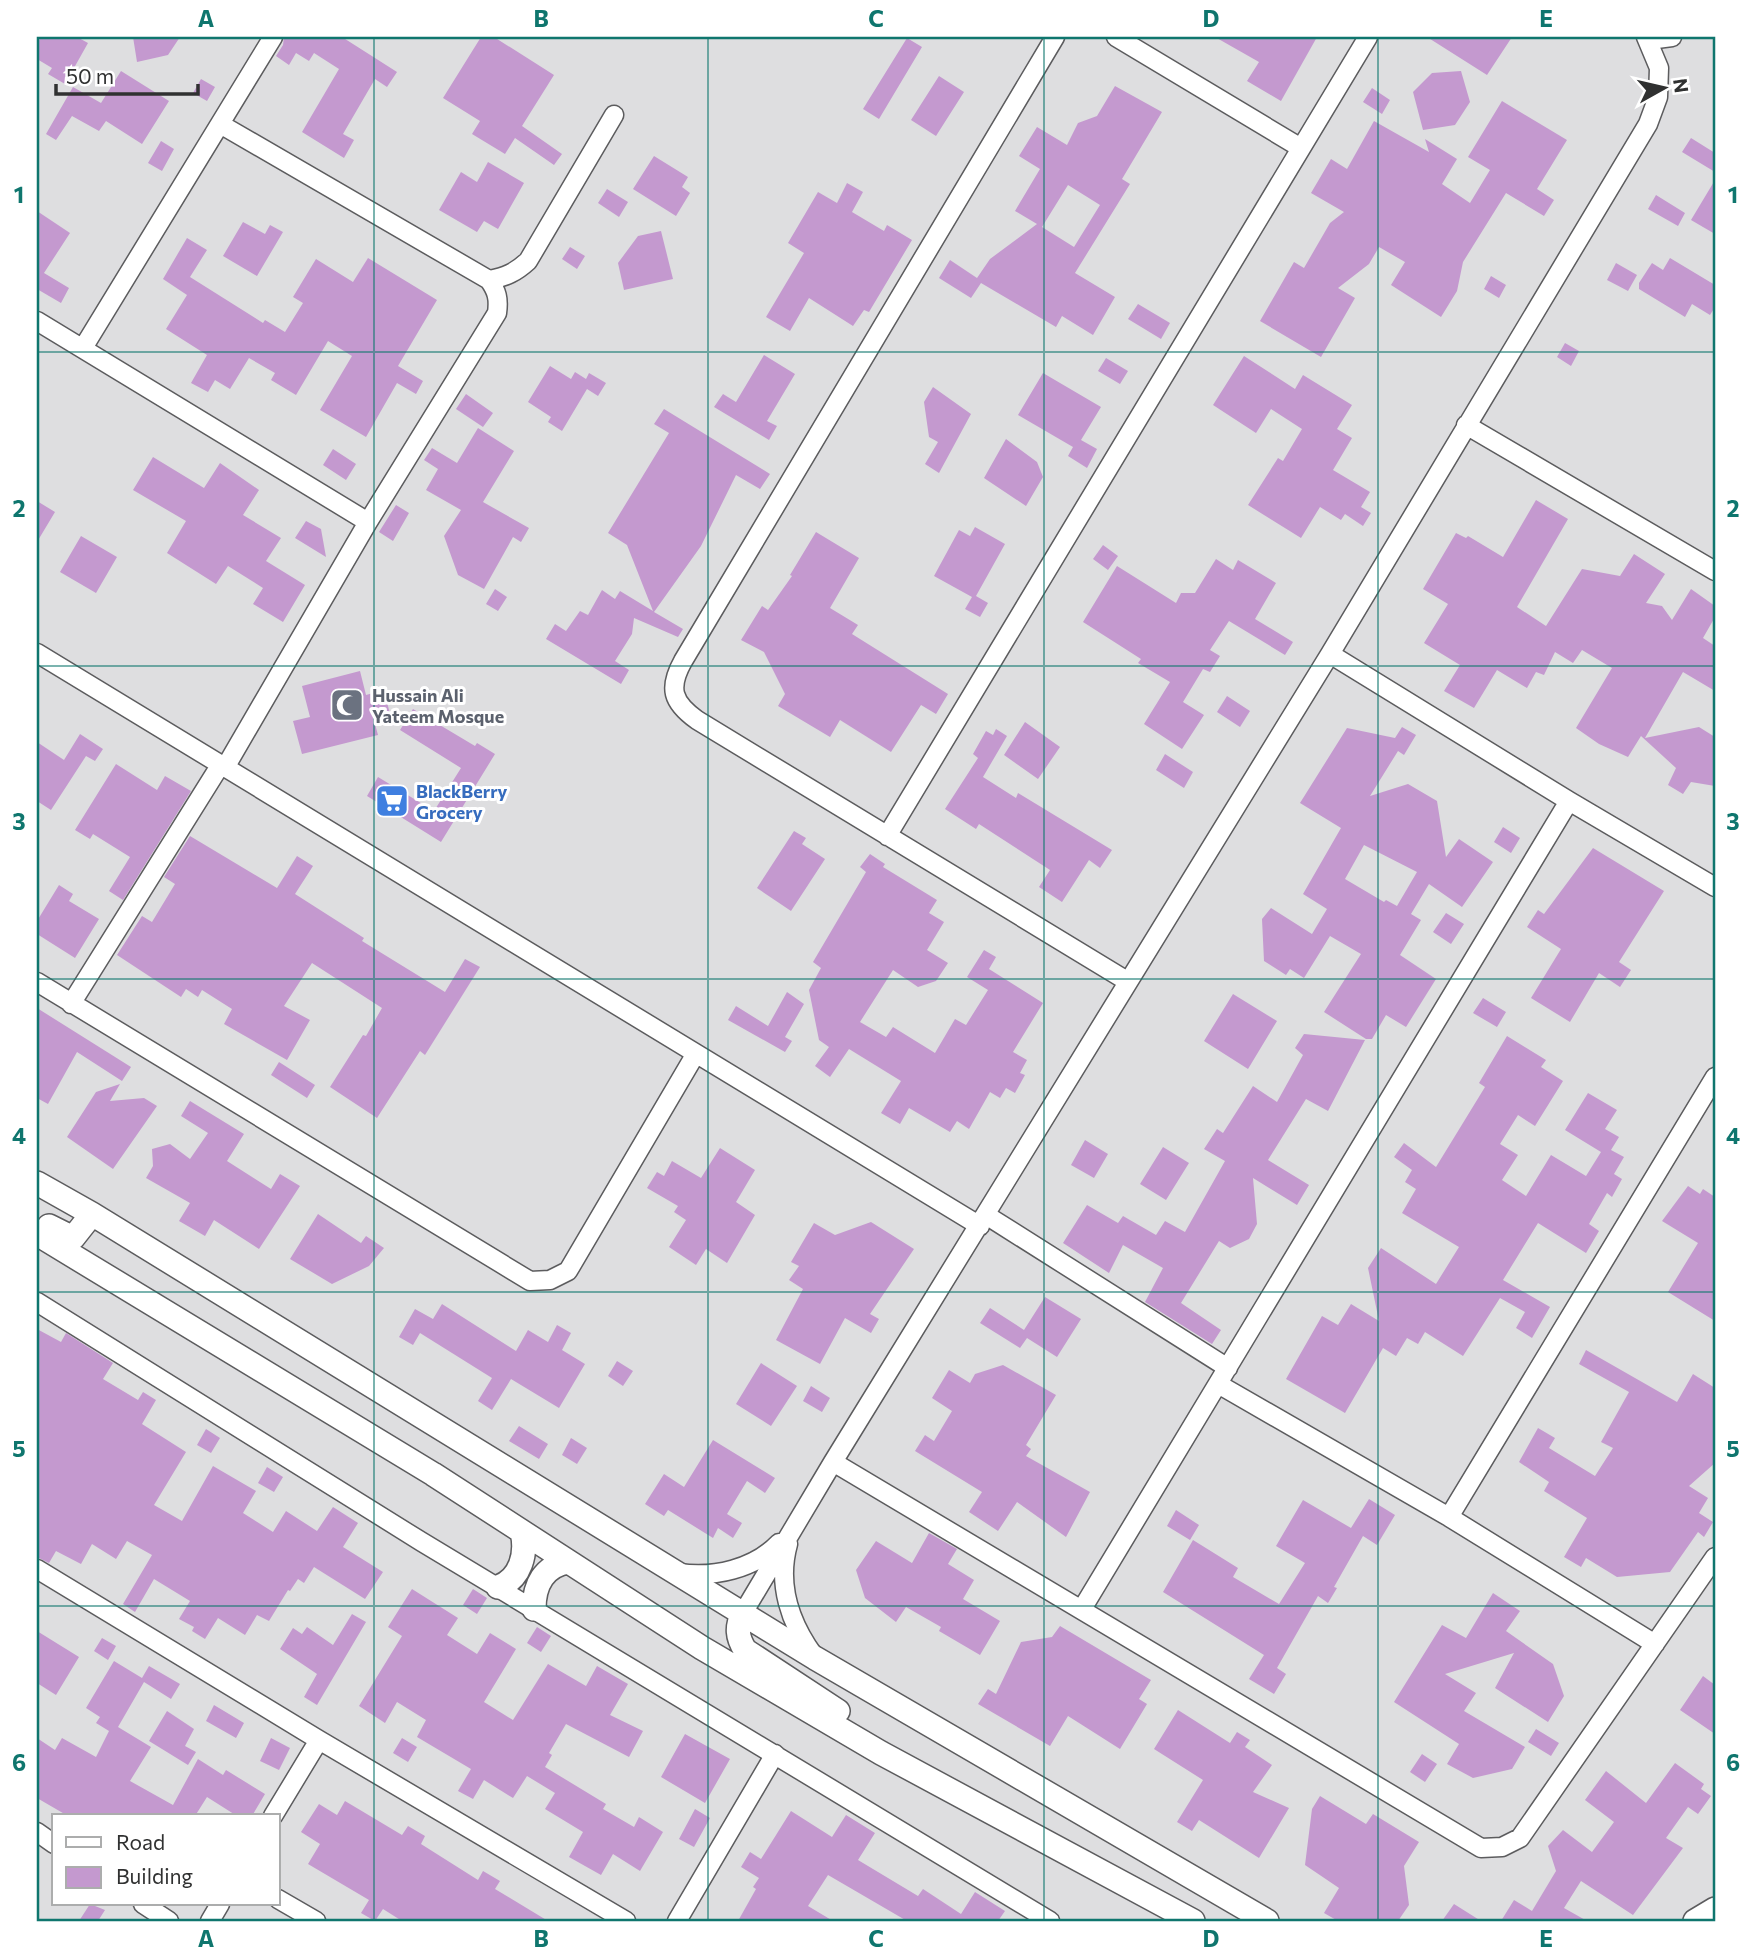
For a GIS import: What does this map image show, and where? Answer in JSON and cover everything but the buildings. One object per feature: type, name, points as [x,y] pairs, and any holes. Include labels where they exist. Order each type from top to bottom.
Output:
[{"type":"main road","points":[[37,1183],[92,1214],[672,1572],[1267,1921]]},
{"type":"main road","points":[[37,1220],[73,1238],[92,1214]]},
{"type":"main road","points":[[37,1234],[421,1467],[702,1648],[881,1753],[1193,1921]]},
{"type":"main road","points":[[498,1587],[507,1584],[520,1564],[525,1545],[522,1532]]},
{"type":"main road","points":[[534,1609],[534,1597],[543,1575],[553,1567],[568,1562]]},
{"type":"main road","points":[[743,1613],[738,1632],[745,1650],[859,1724],[876,1742],[881,1753]]},
{"type":"main road","points":[[1695,1921],[1715,1909]]},
{"type":"street","points":[[83,348],[273,37]]},
{"type":"street","points":[[1055,37],[674,677],[674,694],[682,710],[1127,981]]},
{"type":"street","points":[[1116,37],[1301,148]]},
{"type":"street","points":[[887,836],[1368,37]]},
{"type":"street","points":[[743,1613],[832,1462],[1330,654],[1648,124],[1658,97],[1659,68],[1648,38],[1672,37]]},
{"type":"street","points":[[489,280],[511,274],[528,261],[614,115]]},
{"type":"street","points":[[71,1004],[223,765],[497,313],[499,301],[489,280],[220,124]]},
{"type":"street","points":[[37,321],[368,522]]},
{"type":"street","points":[[1466,425],[1713,565]]},
{"type":"street","points":[[37,653],[695,1055],[983,1220],[1228,1368]]},
{"type":"street","points":[[1330,654],[1715,887]]},
{"type":"street","points":[[1082,1609],[1569,801]]},
{"type":"street","points":[[38,985],[530,1281],[550,1280],[568,1271],[695,1055]]},
{"type":"street","points":[[1449,1517],[1715,1077]]},
{"type":"street","points":[[37,1301],[498,1587],[1050,1921]]},
{"type":"street","points":[[1218,1384],[1449,1517],[1656,1644]]},
{"type":"street","points":[[832,1462],[1481,1848],[1502,1847],[1520,1838],[1715,1557]]},
{"type":"street","points":[[672,1572],[701,1575],[731,1571],[754,1562],[774,1548],[792,1530]]},
{"type":"street","points":[[792,1530],[785,1556],[785,1592],[791,1616],[801,1638],[816,1658]]},
{"type":"street","points":[[37,1569],[318,1740],[626,1921]]},
{"type":"street","points":[[274,1814],[318,1740]]},
{"type":"street","points":[[677,1921],[775,1755]]},
{"type":"street","points":[[37,1832],[52,1843]]},
{"type":"street","points":[[280,1900],[316,1921]]},
{"type":"street","points":[[146,1906],[169,1921]]},
{"type":"place","name":"Hussain Ali Yateem Mosque","points":[[347,705]]},
{"type":"place","name":"BlackBerry Grocery","points":[[392,801]]}]
